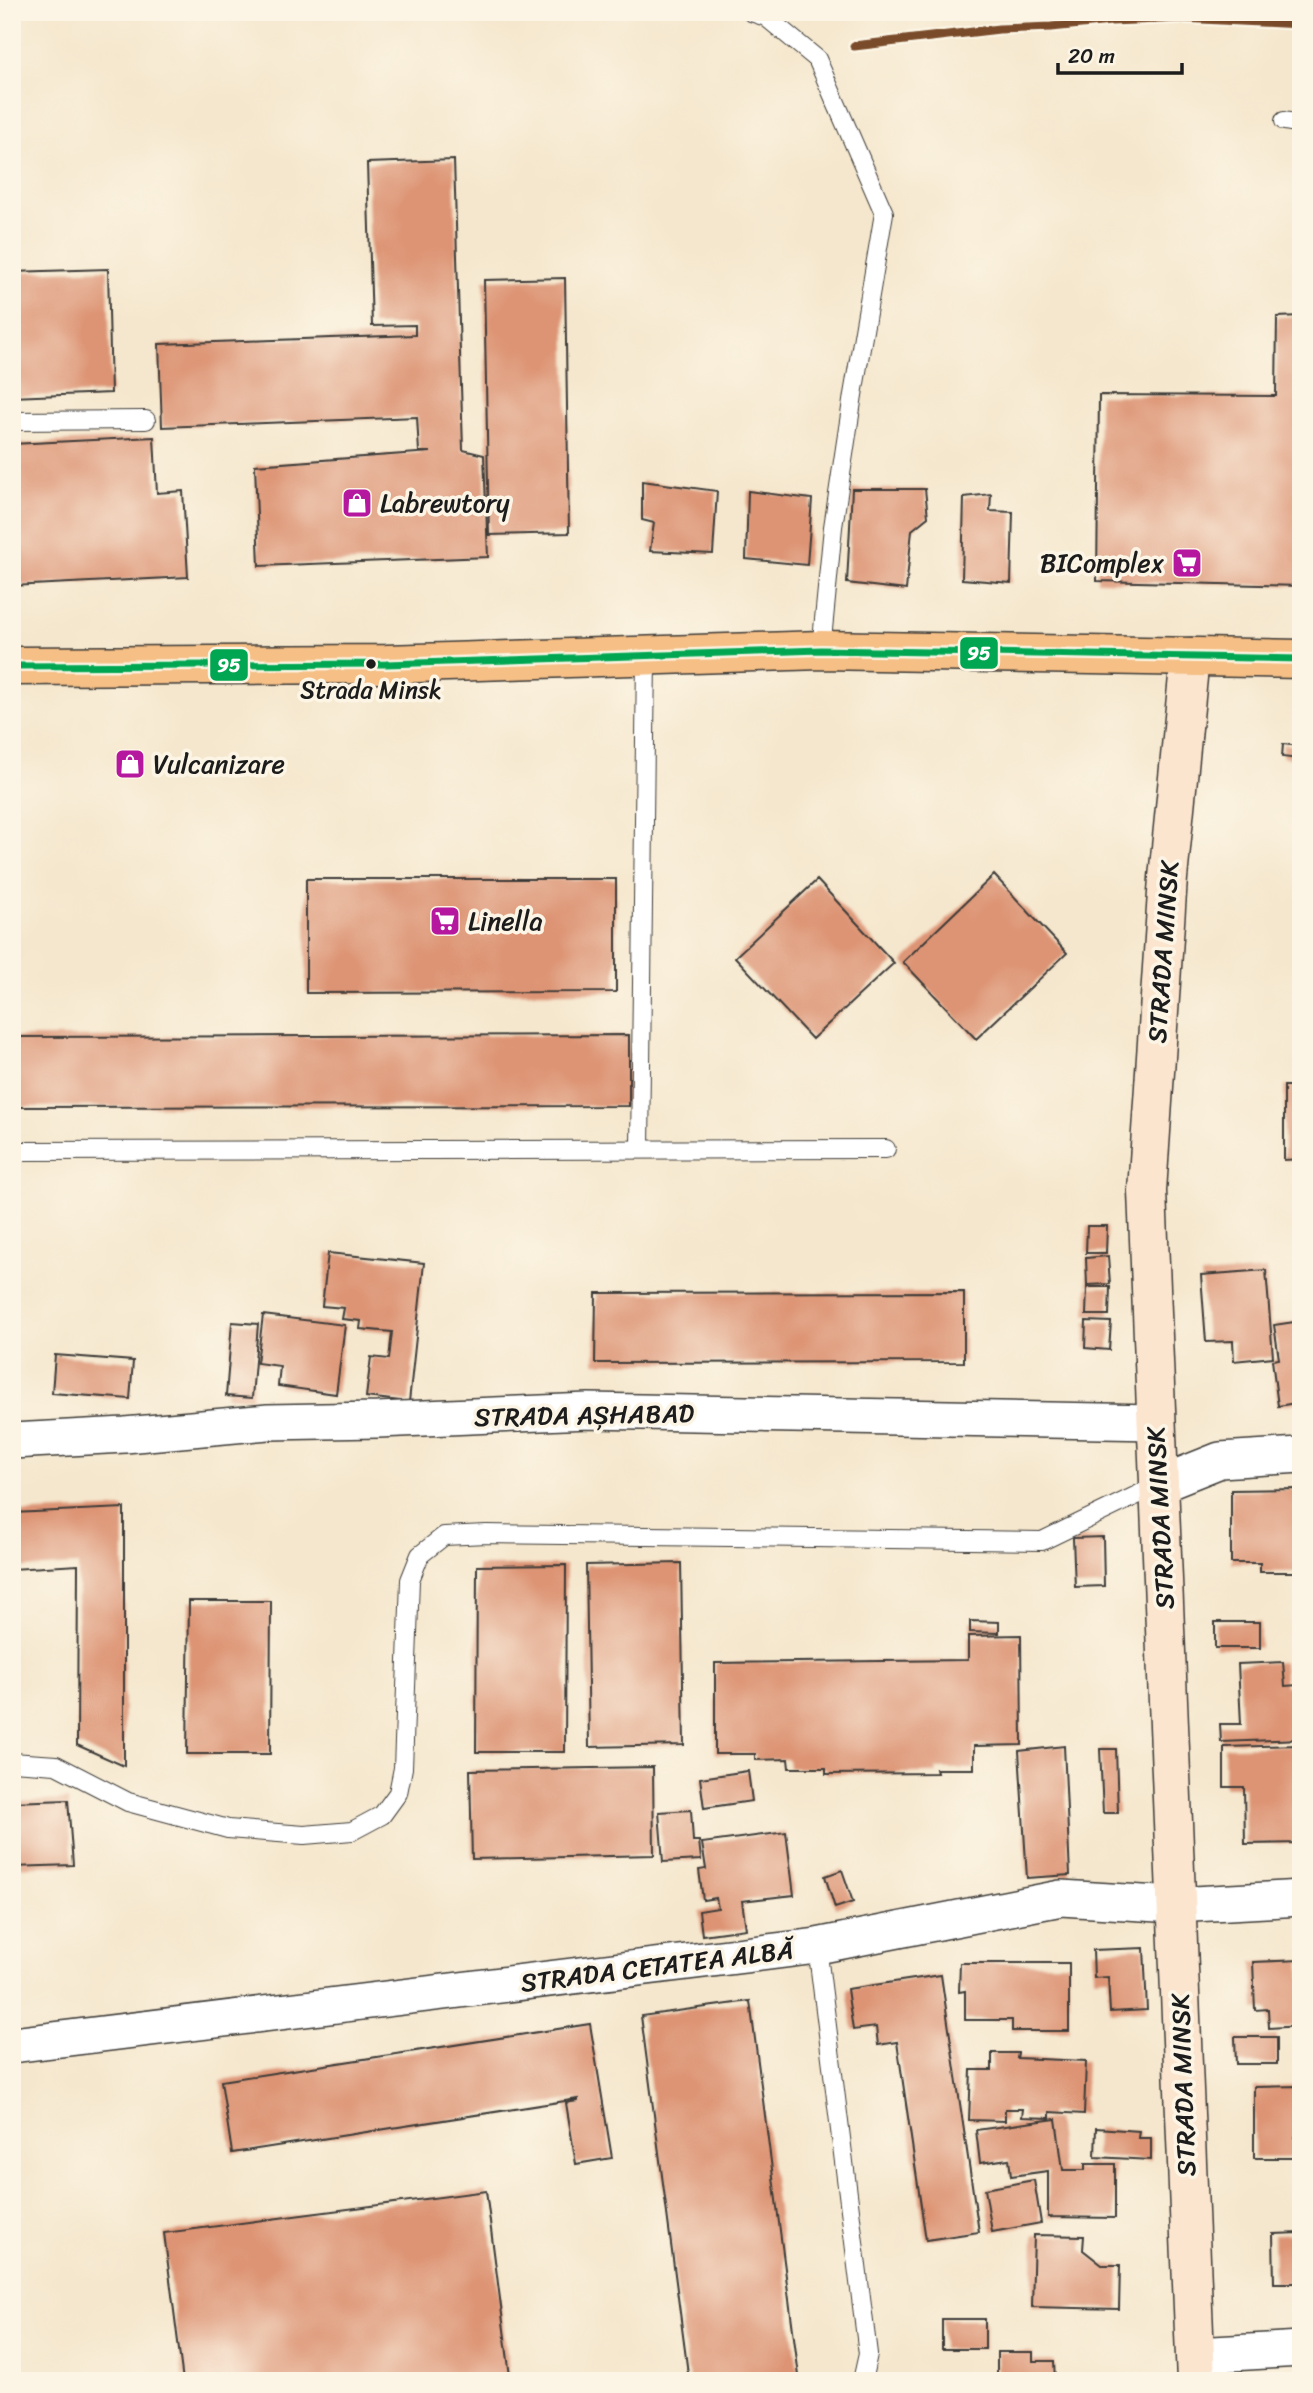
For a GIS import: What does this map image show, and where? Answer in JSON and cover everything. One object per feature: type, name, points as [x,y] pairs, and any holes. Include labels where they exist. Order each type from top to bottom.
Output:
[{"type":"main road","points":[[12,666],[386,664],[821,650],[1301,659]]},
{"type":"street","name":"STRADA MINSK","points":[[1190,657],[1167,878],[1147,1191],[1196,2368]]},
{"type":"street","name":"STRADA AȘHABAD","points":[[12,1441],[124,1435],[268,1422],[588,1411],[1156,1422]]},
{"type":"street","points":[[1160,1484],[1220,1460],[1301,1455]]},
{"type":"street","name":"STRADA CETATEA ALBĂ","points":[[12,2045],[817,1946],[1061,1898],[1175,1905],[1301,1898]]},
{"type":"street","points":[[1196,2368],[1301,2349]]},
{"type":"lane","points":[[751,12],[766,17],[817,59],[884,213],[852,396],[833,527],[821,650]]},
{"type":"lane","points":[[12,421],[146,420]]},
{"type":"lane","points":[[640,1149],[646,657]]},
{"type":"lane","points":[[12,1151],[886,1149]]},
{"type":"lane","points":[[12,1762],[56,1765],[128,1802],[228,1829],[303,1835],[352,1831],[382,1815],[398,1793],[403,1768],[410,1580],[420,1555],[444,1536],[486,1534],[1042,1541],[1160,1484]]},
{"type":"lane","points":[[817,1946],[868,2354],[862,2381]]},
{"type":"building","points":[[454,160],[463,450],[484,455],[488,557],[259,566],[255,465],[431,452],[419,452],[417,417],[162,427],[159,344],[415,335],[415,325],[372,326],[367,163]]},
{"type":"building","points":[[108,269],[111,393],[12,397],[12,272]]},
{"type":"building","points":[[565,278],[569,533],[489,535],[484,280]]},
{"type":"building","points":[[1301,316],[1301,586],[1097,581],[1099,395],[1276,396],[1277,317]]},
{"type":"building","points":[[154,437],[157,493],[183,491],[188,577],[12,586],[12,444]]},
{"type":"building","points":[[642,481],[717,491],[713,554],[650,551],[654,523],[642,520]]},
{"type":"building","points":[[852,489],[925,489],[928,517],[912,530],[906,590],[847,583]]},
{"type":"building","points":[[748,491],[812,499],[807,565],[746,559]]},
{"type":"building","points":[[991,494],[990,511],[1013,512],[1011,583],[962,579],[964,497]]},
{"type":"building","points":[[1283,744],[1299,746],[1298,759],[1282,757]]},
{"type":"building","points":[[994,875],[1067,953],[976,1039],[903,962]]},
{"type":"building","points":[[306,879],[616,879],[616,992],[306,993]]},
{"type":"building","points":[[817,880],[894,963],[812,1039],[735,957]]},
{"type":"building","points":[[629,1035],[629,1106],[12,1107],[12,1037]]},
{"type":"building","points":[[1284,1086],[1301,1086],[1301,1159],[1284,1160]]},
{"type":"building","points":[[1087,1226],[1107,1226],[1106,1253],[1086,1253]]},
{"type":"building","points":[[328,1253],[424,1263],[409,1402],[366,1397],[371,1357],[389,1359],[392,1332],[360,1329],[361,1321],[342,1319],[344,1308],[322,1306]]},
{"type":"building","points":[[1108,1256],[1110,1284],[1087,1285],[1086,1258]]},
{"type":"building","points":[[1266,1270],[1273,1357],[1234,1361],[1233,1341],[1206,1342],[1201,1275]]},
{"type":"building","points":[[1087,1287],[1110,1287],[1109,1315],[1086,1315]]},
{"type":"building","points":[[964,1292],[964,1362],[595,1363],[596,1293]]},
{"type":"building","points":[[263,1315],[345,1325],[336,1394],[278,1386],[280,1366],[257,1363]]},
{"type":"building","points":[[1086,1321],[1111,1322],[1109,1350],[1085,1348]]},
{"type":"building","points":[[1301,1321],[1301,1402],[1278,1406],[1272,1360],[1279,1359],[1274,1325]]},
{"type":"building","points":[[232,1322],[258,1324],[252,1398],[226,1396]]},
{"type":"building","points":[[55,1355],[133,1361],[130,1399],[52,1393]]},
{"type":"building","points":[[1301,1489],[1301,1520],[1296,1520],[1296,1544],[1301,1544],[1301,1572],[1260,1572],[1260,1563],[1231,1563],[1231,1490]]},
{"type":"building","points":[[124,1508],[124,1766],[77,1745],[78,1565],[12,1569],[12,1513]]},
{"type":"building","points":[[1103,1537],[1104,1586],[1075,1587],[1073,1538]]},
{"type":"building","points":[[681,1563],[684,1745],[589,1747],[586,1565]]},
{"type":"building","points":[[566,1565],[565,1752],[476,1752],[477,1566]]},
{"type":"building","points":[[189,1601],[271,1601],[270,1754],[187,1754]]},
{"type":"building","points":[[970,1621],[999,1622],[999,1633],[970,1632]]},
{"type":"building","points":[[1215,1622],[1260,1622],[1260,1648],[1215,1648]]},
{"type":"building","points":[[1021,1635],[1022,1745],[974,1746],[974,1769],[936,1769],[937,1773],[826,1774],[826,1768],[789,1768],[788,1759],[755,1760],[755,1754],[715,1754],[715,1663],[968,1660],[968,1636]]},
{"type":"building","points":[[1283,1662],[1285,1686],[1298,1685],[1301,1739],[1221,1742],[1220,1724],[1241,1724],[1238,1664]]},
{"type":"building","points":[[1301,1745],[1301,1843],[1245,1844],[1244,1787],[1224,1787],[1224,1747]]},
{"type":"building","points":[[1064,1746],[1070,1875],[1027,1878],[1019,1751]]},
{"type":"building","points":[[1100,1749],[1116,1749],[1118,1813],[1103,1813]]},
{"type":"building","points":[[653,1767],[654,1855],[472,1859],[470,1770]]},
{"type":"building","points":[[748,1771],[752,1801],[704,1808],[700,1778]]},
{"type":"building","points":[[68,1800],[73,1865],[12,1867],[12,1802]]},
{"type":"building","points":[[691,1810],[693,1841],[699,1841],[701,1860],[663,1862],[659,1812]]},
{"type":"building","points":[[786,1832],[794,1895],[742,1901],[746,1929],[702,1935],[699,1911],[718,1908],[716,1898],[703,1900],[699,1870],[706,1869],[702,1843]]},
{"type":"building","points":[[842,1870],[853,1902],[835,1908],[825,1876]]},
{"type":"building","points":[[1144,1948],[1147,2010],[1110,2012],[1108,1977],[1094,1978],[1093,1950]]},
{"type":"building","points":[[1301,1960],[1301,2026],[1269,2028],[1268,2009],[1255,2010],[1253,1962]]},
{"type":"building","points":[[960,1963],[1069,1963],[1069,2031],[1012,2031],[1012,2020],[965,2020],[965,1991],[959,1992]]},
{"type":"building","points":[[941,1975],[979,2232],[926,2240],[897,2042],[878,2045],[876,2027],[853,2030],[847,1989]]},
{"type":"building","points":[[750,2001],[799,2376],[766,2381],[689,2381],[641,2016]]},
{"type":"building","points":[[590,2024],[612,2158],[576,2164],[566,2103],[578,2099],[232,2153],[221,2081]]},
{"type":"building","points":[[1235,2037],[1277,2037],[1277,2064],[1236,2064]]},
{"type":"building","points":[[992,2053],[1018,2053],[1017,2058],[1086,2061],[1084,2114],[1050,2112],[1050,2118],[1022,2117],[1023,2109],[1005,2109],[1005,2121],[969,2120],[971,2070],[992,2070]]},
{"type":"building","points":[[1301,2086],[1301,2137],[1295,2137],[1295,2158],[1254,2158],[1254,2087]]},
{"type":"building","points":[[1056,2119],[1063,2170],[1085,2170],[1085,2164],[1115,2164],[1115,2218],[1048,2217],[1048,2171],[1011,2176],[1009,2159],[980,2163],[976,2130]]},
{"type":"building","points":[[1096,2128],[1139,2131],[1138,2138],[1151,2138],[1151,2160],[1095,2157]]},
{"type":"building","points":[[1034,2180],[1041,2223],[992,2232],[985,2189]]},
{"type":"building","points":[[486,2191],[510,2376],[469,2381],[183,2381],[164,2233]]},
{"type":"building","points":[[1301,2233],[1301,2283],[1274,2283],[1273,2234]]},
{"type":"building","points":[[1034,2235],[1084,2236],[1083,2250],[1102,2265],[1120,2265],[1119,2309],[1032,2307]]},
{"type":"building","points":[[942,2319],[985,2319],[985,2349],[942,2349]]},
{"type":"building","points":[[997,2352],[1033,2352],[1033,2361],[1054,2361],[1055,2381],[997,2381]]},
{"type":"transit line","points":[[854,46],[999,29],[1111,21],[1182,18],[1301,24]]},
{"type":"transit line","name":"95","points":[[12,666],[386,664],[821,650],[1301,659]]},
{"type":"place","name":"Labrewtory","points":[[357,503]]},
{"type":"place","name":"BIComplex","points":[[1187,563]]},
{"type":"place","name":"Strada Minsk","points":[[371,664]]},
{"type":"place","name":"Vulcanizare","points":[[130,764]]},
{"type":"place","name":"Linella","points":[[445,921]]}]
